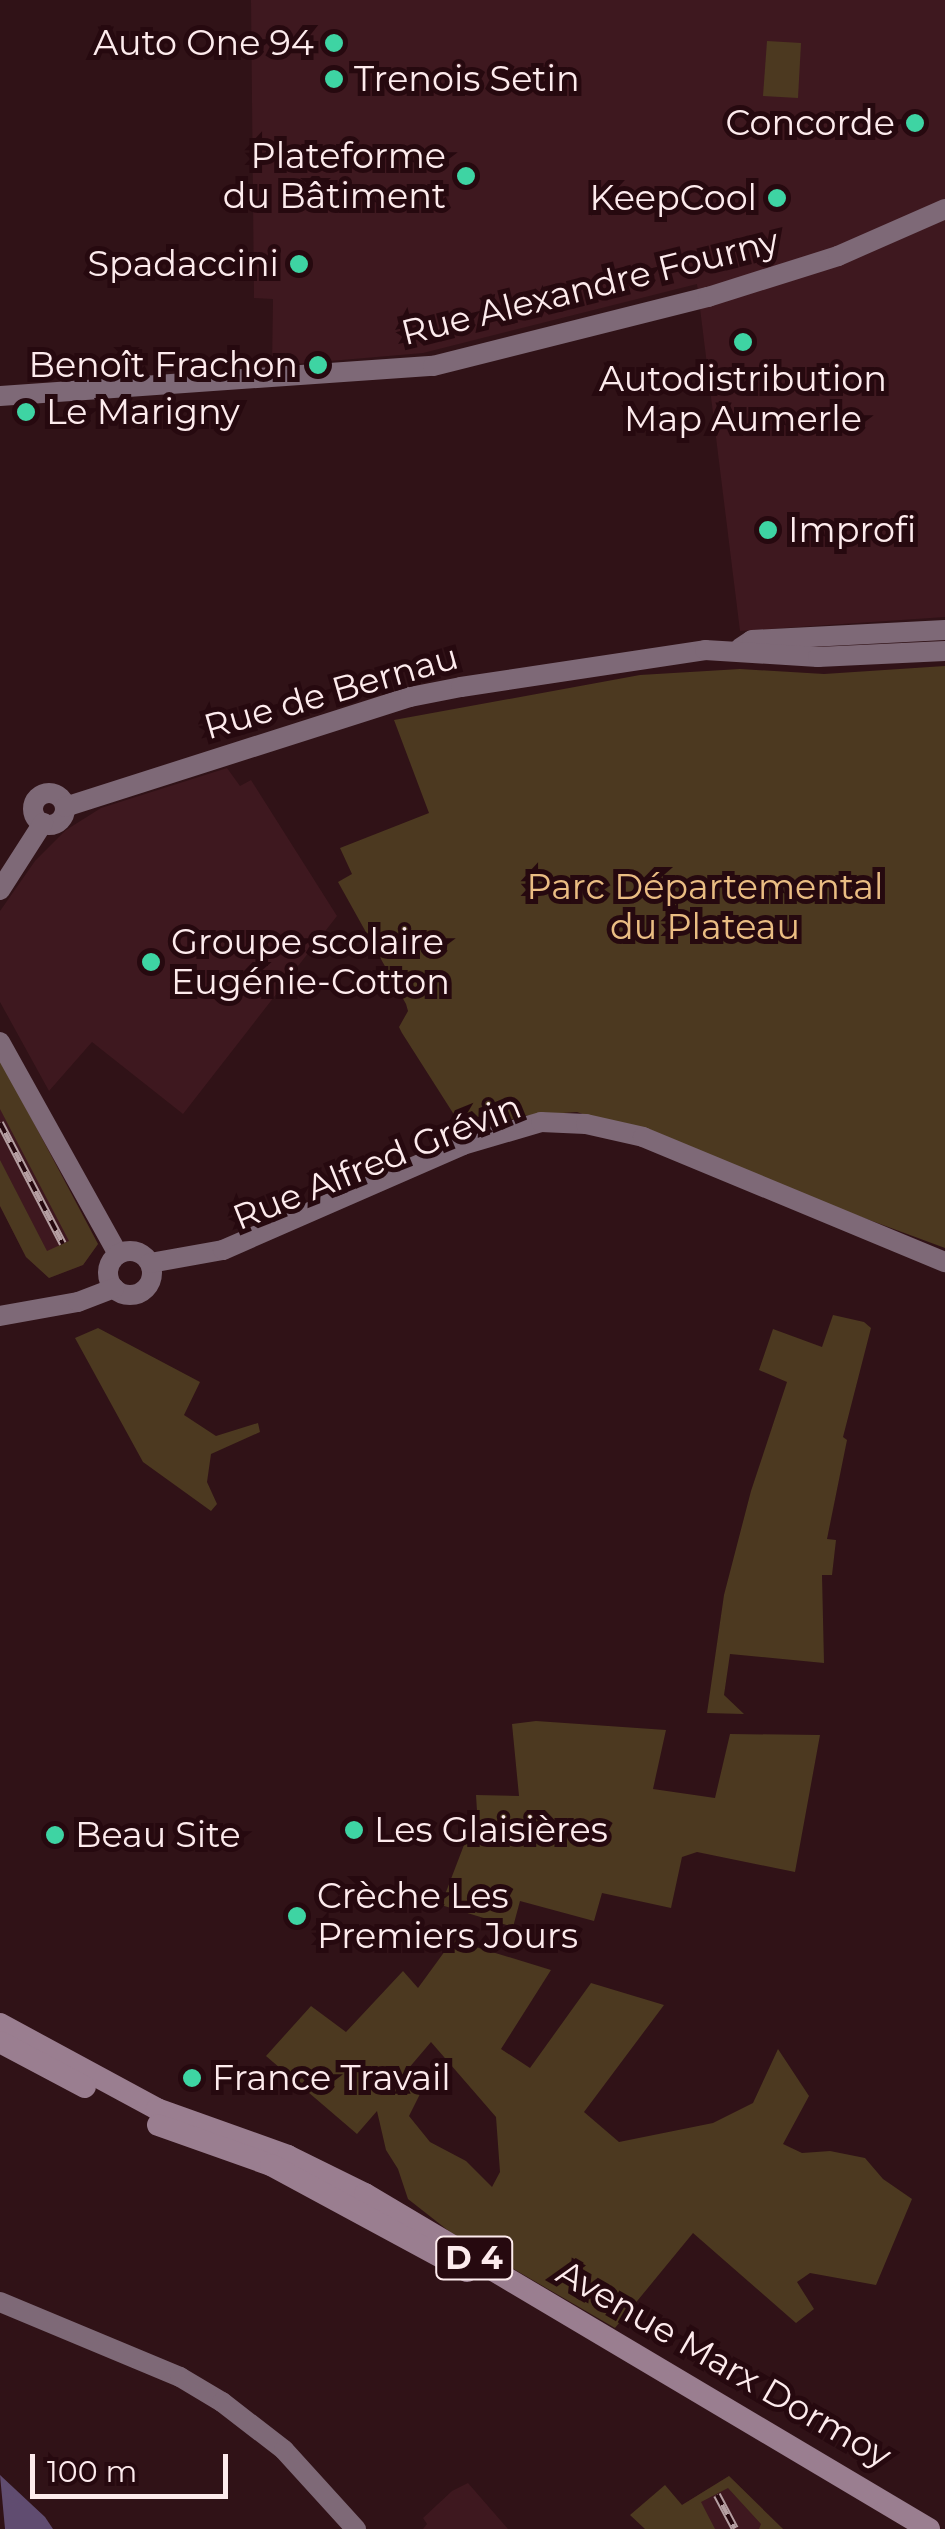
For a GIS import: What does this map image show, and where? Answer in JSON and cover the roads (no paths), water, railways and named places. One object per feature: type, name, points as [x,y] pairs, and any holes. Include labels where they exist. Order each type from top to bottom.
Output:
[{"type":"main road","name":"Avenue Marx Dormoy","points":[[0,2024],[158,2109],[288,2156],[364,2194],[872,2491],[928,2529]]},
{"type":"main road","name":"Avenue Marx Dormoy","points":[[0,2042],[153,2123],[271,2165],[340,2198],[666,2383],[909,2529]]},
{"type":"street","name":"Rue Alexandre Fourny","points":[[0,396],[433,366],[708,297],[838,256],[945,209]]},
{"type":"street","name":"Rue de Bernau","points":[[738,649],[752,640],[945,630]]},
{"type":"street","name":"Rue de Bernau","points":[[0,890],[43,824],[34,814],[38,797],[57,795],[65,807],[410,697],[650,656],[738,649],[818,657],[945,651]]},
{"type":"street","points":[[0,1042],[113,1270],[138,1252],[151,1270]]},
{"type":"street","name":"Rue Alfred Grévin","points":[[0,1316],[56,1306],[113,1270],[133,1295],[145,1290],[151,1270],[209,1265],[510,1140],[586,1124],[644,1137],[945,1262]]},
{"type":"street","points":[[0,2302],[180,2377],[222,2402],[284,2450],[356,2529]]},
{"type":"railway","points":[[0,1123],[63,1244]]},
{"type":"railway","points":[[717,2495],[735,2529]]},
{"type":"place","name":"Auto One 94","points":[[334,43]]},
{"type":"place","name":"Trenois Setin","points":[[334,79]]},
{"type":"place","name":"Concorde","points":[[915,123]]},
{"type":"place","name":"Plateforme du Bâtiment","points":[[466,176]]},
{"type":"place","name":"KeepCool","points":[[777,198]]},
{"type":"place","name":"Spadaccini","points":[[299,264]]},
{"type":"place","name":"Autodistribution Map Aumerle","points":[[743,342]]},
{"type":"place","name":"Benoît Frachon","points":[[318,365]]},
{"type":"place","name":"Le Marigny","points":[[26,412]]},
{"type":"place","name":"Improfi","points":[[768,530]]},
{"type":"place","name":"Groupe scolaire Eugénie-Cotton","points":[[151,962]]},
{"type":"place","name":"Les Glaisières","points":[[354,1830]]},
{"type":"place","name":"Beau Site","points":[[55,1835]]},
{"type":"place","name":"Crèche Les Premiers Jours","points":[[297,1916]]},
{"type":"place","name":"France Travail","points":[[192,2078]]},
{"type":"park label","name":"Parc Départemental du Plateau","points":[[705,907]]}]
